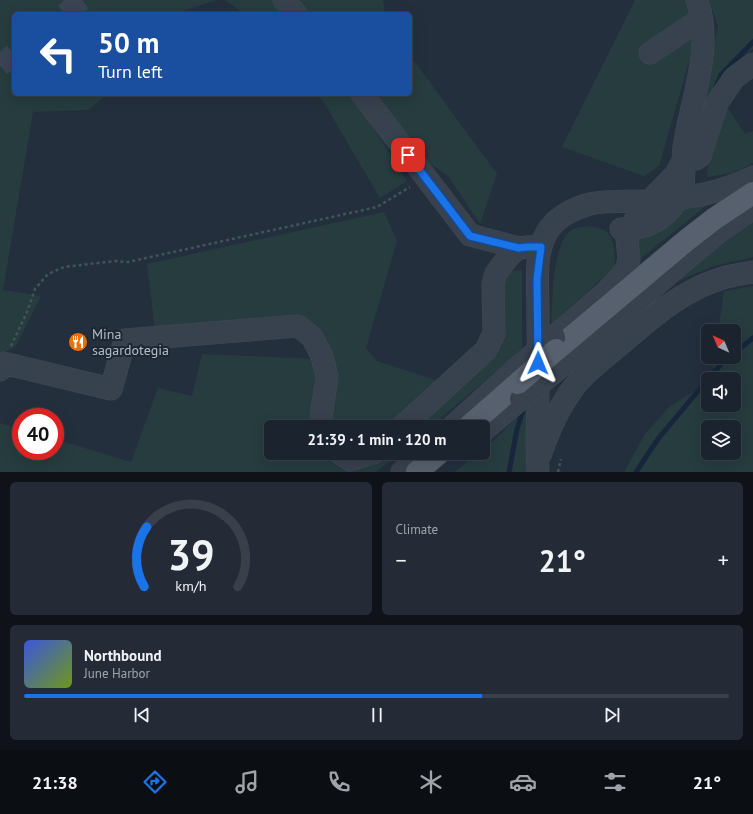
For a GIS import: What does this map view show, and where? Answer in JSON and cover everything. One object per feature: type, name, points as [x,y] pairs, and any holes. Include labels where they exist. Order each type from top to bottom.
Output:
[{"type":"main road","points":[[486,420],[539,399],[556,352],[687,240],[714,219],[753,193]]},
{"type":"street","points":[[284,0],[294,12]]},
{"type":"street","points":[[650,53],[699,9]]},
{"type":"street","points":[[626,232],[657,221],[678,199],[684,181],[684,146],[698,80],[704,38],[699,9]]},
{"type":"street","points":[[556,352],[626,270],[629,259],[626,232],[648,201],[683,166],[700,156],[717,103],[734,78],[753,64]]},
{"type":"street","points":[[364,96],[470,236],[519,248],[541,247]]},
{"type":"street","points":[[683,166],[689,179],[708,194]]},
{"type":"street","points":[[540,470],[537,279],[541,247],[550,227],[569,213],[580,207],[591,204],[678,199],[708,194],[753,177]]},
{"type":"street","points":[[556,352],[753,208]]},
{"type":"street","points":[[569,213],[583,211],[594,213],[614,223],[626,232]]},
{"type":"street","points":[[410,420],[486,350],[494,333],[493,284],[496,273],[510,255],[519,248]]},
{"type":"street","points":[[474,420],[574,386],[583,376],[657,313],[676,300],[700,287],[720,279],[753,272]]},
{"type":"street","points":[[2,366],[111,389],[125,340],[298,326],[312,337],[322,356],[327,377],[321,420]]},
{"type":"street","points":[[490,427],[539,399],[592,374],[610,353]]},
{"type":"street","points":[[538,363],[541,379],[545,386]]},
{"type":"street","points":[[539,399],[545,386]]},
{"type":"street","points":[[545,386],[562,389],[574,386]]},
{"type":"street","points":[[539,399],[559,430],[540,470]]},
{"type":"street","points":[[402,472],[428,460]]},
{"type":"path","points":[[2,366],[27,312],[35,289],[48,274],[64,267],[115,261],[128,262],[377,207],[426,178]]},
{"type":"path","points":[[558,472],[562,454]]},
{"type":"green space","points":[[0,0],[216,0],[181,12],[12,12],[12,96],[105,96],[89,110],[33,112],[3,290],[41,296],[16,346],[0,355]]},
{"type":"green space","points":[[225,0],[274,0],[283,12],[242,12]]},
{"type":"green space","points":[[291,0],[383,0],[385,12],[301,12]]},
{"type":"green space","points":[[635,0],[691,0],[697,34],[659,166],[644,176],[562,147]]},
{"type":"green space","points":[[709,0],[753,0],[753,49],[728,66],[692,141],[718,27]]},
{"type":"green space","points":[[412,58],[497,174],[480,224],[448,176],[421,157],[372,96],[412,96]]},
{"type":"green space","points":[[318,96],[353,96],[407,181],[380,198]]},
{"type":"green space","points":[[727,107],[745,134],[753,131],[753,163],[733,173],[707,177],[709,148]]},
{"type":"green space","points":[[711,202],[640,259],[636,237],[681,206]]},
{"type":"green space","points":[[384,212],[397,241],[366,348],[377,361],[442,382],[399,420],[329,420],[317,331],[155,330],[147,264]]},
{"type":"green space","points":[[753,219],[753,257],[711,267],[678,281],[717,246]]},
{"type":"green space","points":[[588,226],[604,230],[611,237],[614,247],[615,267],[551,325],[554,273],[561,246],[566,236],[573,229]]},
{"type":"green space","points":[[522,270],[522,350],[438,420],[421,420],[494,354],[502,283],[508,272]]},
{"type":"green space","points":[[753,286],[753,472],[624,472],[645,434],[670,406],[701,387],[701,412],[741,412],[741,372],[713,372],[714,364],[741,364],[741,324],[719,324],[724,291]]},
{"type":"green space","points":[[202,354],[317,359],[314,420],[264,420],[264,460],[327,460],[345,471],[372,460],[391,460],[376,472],[0,472],[0,423],[12,426],[12,460],[64,460],[64,442],[131,462],[158,388],[192,396]]},
{"type":"green space","points":[[526,410],[527,472],[454,472],[470,460],[490,460],[490,443]]},
{"type":"waterway","points":[[716,87],[721,75],[753,42]]},
{"type":"waterway","points":[[741,347],[753,338]]},
{"type":"waterway","points":[[714,372],[721,364]]},
{"type":"waterway","points":[[636,472],[658,439],[701,387]]},
{"type":"waterway","points":[[509,472],[517,429],[524,407]]},
{"type":"tunnel","points":[[67,12],[82,0]]},
{"type":"tunnel","points":[[0,66],[12,56]]},
{"type":"place","name":"Mina sagardotegia","points":[[78,342]]},
{"type":"route","points":[[408,155],[470,236],[519,248],[541,247],[537,279],[538,363]]}]
